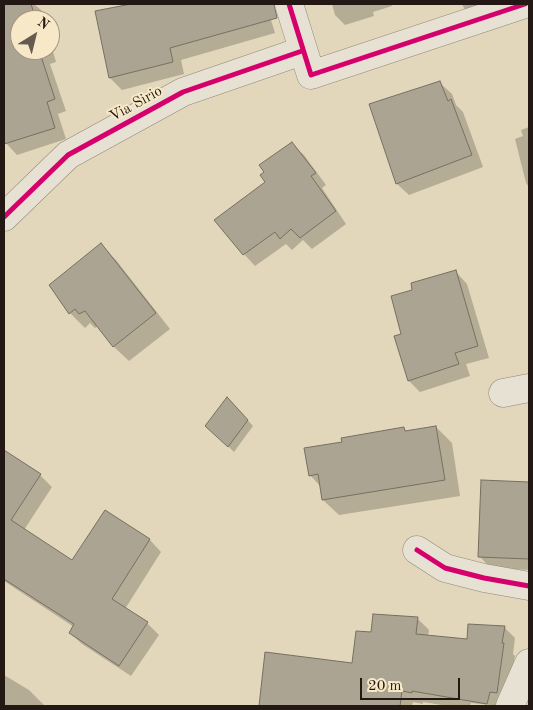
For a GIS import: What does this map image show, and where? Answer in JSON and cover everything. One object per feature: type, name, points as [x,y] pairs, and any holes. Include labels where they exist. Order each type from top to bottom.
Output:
[{"type":"street","points":[[289,4],[311,75],[525,4]]},
{"type":"street","name":"Via Sirio","points":[[4,218],[68,155],[183,92],[302,51]]},
{"type":"street","points":[[503,393],[529,388]]},
{"type":"street","points":[[417,550],[445,568],[484,578],[529,586]]},
{"type":"street","points":[[510,706],[529,663]]},
{"type":"building","points":[[4,4],[31,4],[33,10],[10,10],[10,60],[42,60],[55,99],[47,102],[55,128],[4,144]]},
{"type":"building","points":[[131,4],[274,4],[277,18],[170,48],[173,62],[109,78],[95,11]]},
{"type":"building","points":[[440,81],[448,101],[451,99],[472,155],[396,184],[369,104]]},
{"type":"building","points":[[292,142],[316,173],[311,176],[336,211],[300,238],[291,229],[280,239],[275,232],[243,255],[214,220],[265,182],[260,175],[264,172],[259,165]]},
{"type":"building","points":[[101,243],[156,313],[113,347],[85,311],[79,314],[75,309],[69,314],[49,285]]},
{"type":"building","points":[[456,270],[478,346],[455,353],[459,364],[408,381],[394,336],[401,334],[391,296],[412,290],[411,283]]},
{"type":"building","points":[[227,397],[248,420],[228,447],[205,426]]},
{"type":"building","points":[[436,426],[445,480],[322,500],[318,474],[309,476],[304,448],[342,442],[341,438],[404,427],[405,431]]},
{"type":"building","points":[[4,450],[41,474],[11,520],[72,560],[105,510],[150,539],[112,599],[148,622],[119,666],[69,633],[74,624],[4,579]]},
{"type":"building","points":[[481,480],[529,482],[529,559],[478,557]]},
{"type":"building","points":[[373,614],[418,617],[416,634],[467,639],[468,624],[505,626],[497,693],[490,692],[487,704],[412,691],[412,693],[402,691],[400,706],[259,706],[265,652],[352,663],[356,631],[371,632]]},
{"type":"cycle path","points":[[289,4],[311,75],[525,4]]},
{"type":"cycle path","points":[[4,217],[68,155],[183,92],[302,51]]},
{"type":"cycle path","points":[[417,550],[445,568],[484,578],[529,586]]}]
